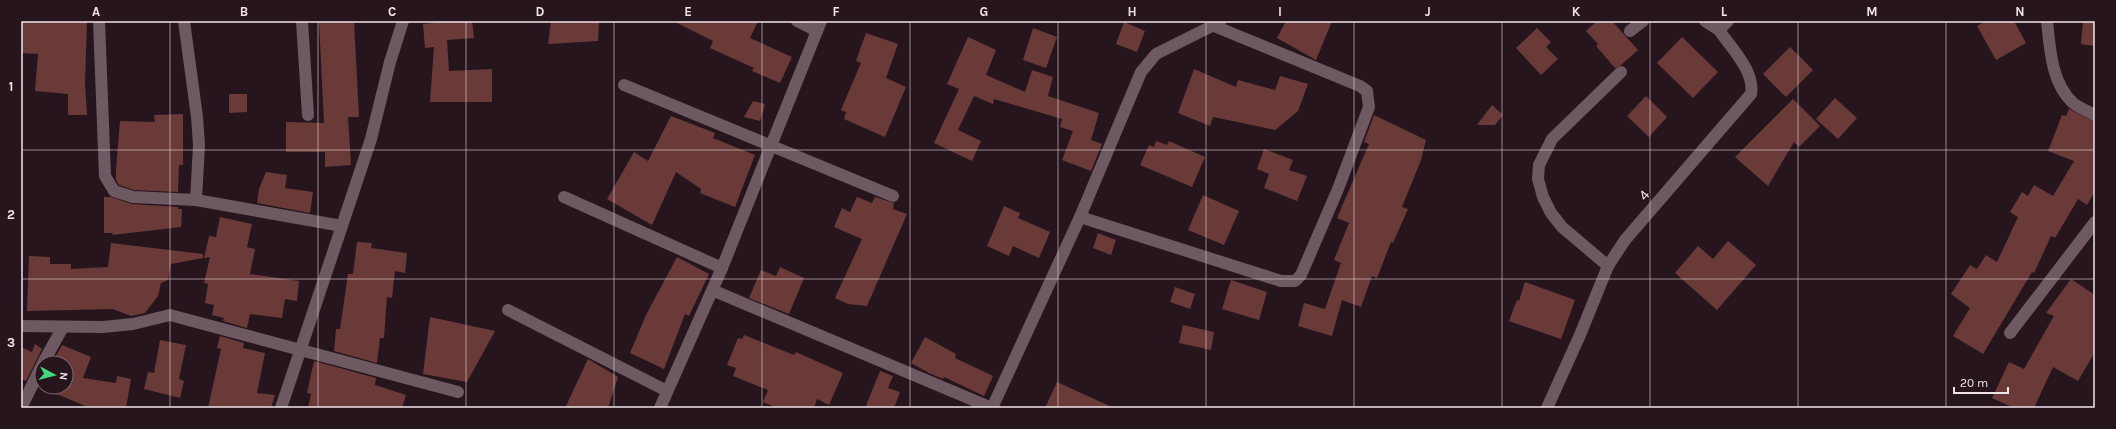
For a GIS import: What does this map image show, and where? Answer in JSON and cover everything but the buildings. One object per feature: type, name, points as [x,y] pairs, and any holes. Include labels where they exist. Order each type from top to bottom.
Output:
[{"type":"street","points":[[99,21],[104,176],[114,191],[133,197],[196,200],[342,226]]},
{"type":"street","points":[[184,21],[198,117],[199,145],[196,200]]},
{"type":"street","points":[[302,21],[308,115]]},
{"type":"street","points":[[281,408],[371,139],[390,62],[403,21]]},
{"type":"street","points":[[660,408],[722,268],[770,145],[819,26],[797,21]]},
{"type":"street","points":[[1630,32],[1643,21]]},
{"type":"street","points":[[1705,21],[1719,30],[1728,21]]},
{"type":"street","points":[[2047,21],[2051,55],[2056,76],[2064,93],[2074,104],[2095,115]]},
{"type":"street","points":[[712,290],[992,408],[1080,217],[1142,72],[1149,61],[1156,54],[1217,24],[1360,86],[1367,91],[1369,108],[1338,189],[1300,275],[1295,281],[1281,281],[1080,217]]},
{"type":"street","name":"4","points":[[1547,408],[1580,335],[1608,266],[1625,240],[1751,94],[1752,86],[1749,74],[1719,30]]},
{"type":"street","points":[[1608,266],[1562,227],[1551,213],[1543,197],[1538,179],[1539,165],[1552,139],[1621,72]]},
{"type":"street","points":[[624,85],[893,196]]},
{"type":"street","points":[[564,197],[722,268]]},
{"type":"street","points":[[2010,333],[2095,222]]},
{"type":"street","points":[[508,310],[667,391]]},
{"type":"street","points":[[21,326],[103,327],[133,324],[170,315],[207,323],[458,392]]},
{"type":"street","points":[[48,355],[62,327]]},
{"type":"street","points":[[21,408],[34,382]]}]
